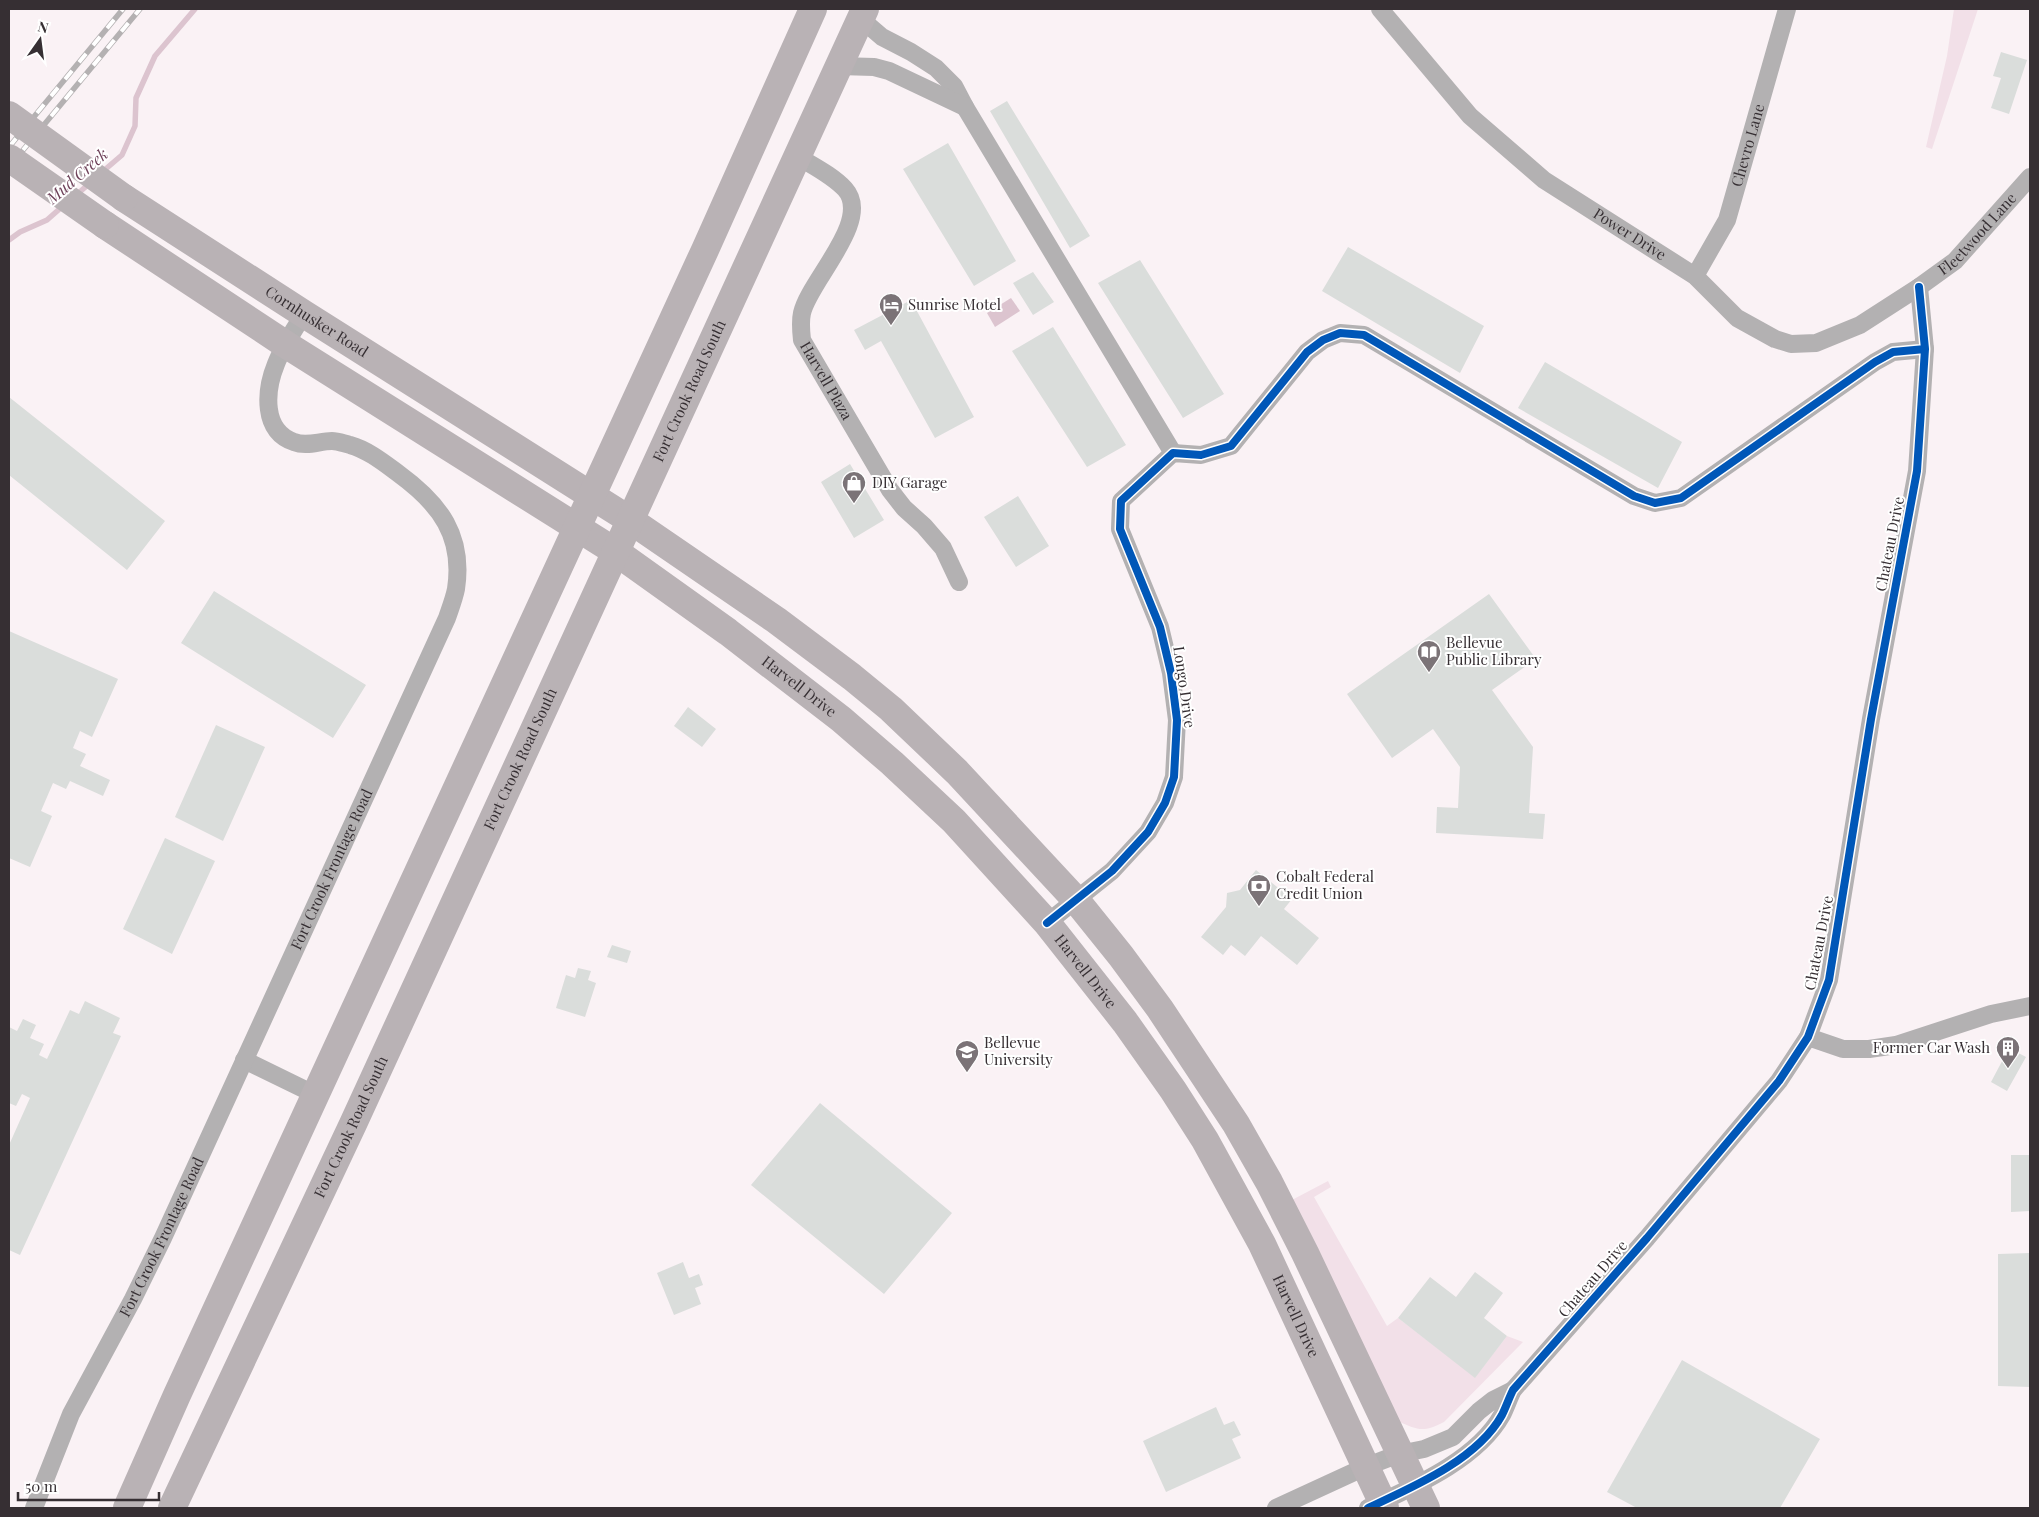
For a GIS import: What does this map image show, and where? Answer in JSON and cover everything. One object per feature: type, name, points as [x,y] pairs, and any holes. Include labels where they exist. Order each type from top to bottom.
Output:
[{"type":"main road","points":[[127,1508],[177,1395],[705,250],[813,9]]},
{"type":"main road","name":"Fort Crook Road South","points":[[172,1508],[353,1124],[863,14]]},
{"type":"main road","name":"Cornhusker Road","points":[[9,115],[124,198],[630,520]]},
{"type":"main road","points":[[9,158],[105,225],[285,344],[577,528]]},
{"type":"main road","points":[[630,520],[776,620],[890,709],[957,772],[1076,900],[1160,1009],[1236,1124],[1269,1182],[1305,1253],[1420,1497]]},
{"type":"main road","name":"Harvell Drive","points":[[577,528],[616,552],[728,632],[848,726],[954,821],[1047,923],[1125,1022],[1173,1090],[1205,1140],[1262,1244],[1365,1468],[1379,1506]]},
{"type":"street","name":"Power Drive","points":[[1380,9],[1470,116],[1544,180],[1695,276],[1737,318],[1775,339],[1790,344],[1816,343],[1860,325],[1919,287]]},
{"type":"street","name":"Chevro Lane","points":[[1695,276],[1727,220],[1787,9]]},
{"type":"street","points":[[863,14],[882,38],[911,52],[936,68],[954,86],[1173,453],[1201,454],[1231,446],[1307,352],[1323,340],[1340,333],[1364,335],[1634,496],[1656,503],[1681,498],[1874,362],[1893,352],[1925,349]]},
{"type":"street","points":[[839,66],[874,67],[889,71],[965,107]]},
{"type":"street","name":"Harvell Plaza","points":[[797,156],[835,180],[846,190],[851,202],[852,218],[802,312],[802,340],[890,490],[904,508],[924,526],[943,548],[959,582]]},
{"type":"street","name":"Fleetwood Lane","points":[[1919,287],[1956,261],[2030,177]]},
{"type":"street","name":"Chateau Drive","points":[[1379,1506],[1420,1497],[1487,1434],[1502,1416],[1513,1390],[1647,1238],[1773,1088],[1808,1037],[1829,980],[1870,719],[1917,471],[1925,349],[1919,287]]},
{"type":"street","name":"Fort Crook Frontage Road","points":[[34,1508],[71,1414],[133,1299],[447,618],[456,590],[458,564],[452,534],[440,511],[422,492],[375,457],[353,446],[333,441],[313,444],[296,443],[281,436],[270,421],[268,402],[275,364],[304,314]]},
{"type":"street","name":"Longo Drive","points":[[1047,923],[1112,871],[1148,832],[1165,803],[1176,766],[1177,720],[1171,673],[1160,627],[1120,529],[1121,501],[1173,453]]},
{"type":"street","points":[[1808,1037],[1843,1049],[1869,1049],[1896,1045],[1991,1014],[2030,1006]]},
{"type":"street","points":[[244,1060],[316,1095]]},
{"type":"street","name":"Chateau Drive","points":[[1276,1508],[1399,1454],[1424,1449],[1452,1437],[1493,1400],[1513,1390]]},
{"type":"shaded area","points":[[1954,9],[1978,9],[1932,149],[1926,147],[1947,56]]},
{"type":"shaded area","points":[[1011,298],[1020,311],[995,327],[987,313]]},
{"type":"shaded area","points":[[1328,1181],[1331,1187],[1314,1197],[1387,1326],[1398,1318],[1475,1377],[1507,1336],[1523,1342],[1444,1422],[1430,1428],[1420,1429],[1397,1421],[1290,1201]]},
{"type":"building","points":[[2001,52],[2027,60],[2009,114],[1991,108],[2001,78],[1993,76]]},
{"type":"building","points":[[1007,101],[1090,236],[1070,248],[990,111]]},
{"type":"building","points":[[948,143],[1016,261],[974,286],[903,169]]},
{"type":"building","points":[[1348,247],[1484,326],[1460,373],[1322,291]]},
{"type":"building","points":[[1140,260],[1224,394],[1183,418],[1098,283]]},
{"type":"building","points":[[1033,272],[1054,302],[1033,315],[1013,283]]},
{"type":"building","points":[[911,300],[974,417],[935,438],[881,341],[865,350],[854,330]]},
{"type":"building","points":[[1053,327],[1126,445],[1087,467],[1012,351]]},
{"type":"building","points":[[1545,362],[1682,442],[1658,488],[1518,408]]},
{"type":"building","points":[[9,397],[165,521],[127,570],[9,475]]},
{"type":"building","name":"DIY Garage","points":[[850,464],[884,520],[854,538],[821,482]]},
{"type":"building","points":[[1018,496],[1049,546],[1016,567],[984,517]]},
{"type":"building","points":[[214,591],[366,685],[333,738],[181,643]]},
{"type":"building","points":[[1489,594],[1536,659],[1492,690],[1533,747],[1529,813],[1545,814],[1543,839],[1436,833],[1437,807],[1458,808],[1460,767],[1433,729],[1392,758],[1347,694]]},
{"type":"building","points":[[9,631],[118,679],[92,737],[80,731],[73,748],[86,754],[80,766],[110,780],[103,796],[70,781],[66,789],[53,783],[41,811],[52,816],[30,867],[9,858]]},
{"type":"building","points":[[688,707],[716,729],[702,747],[674,726]]},
{"type":"building","points":[[216,725],[265,747],[223,841],[175,817]]},
{"type":"building","points":[[165,838],[215,861],[172,954],[123,929]]},
{"type":"building","points":[[1256,870],[1292,899],[1284,909],[1319,938],[1297,965],[1261,936],[1245,956],[1231,945],[1223,955],[1201,937],[1226,907],[1227,893],[1240,890]]},
{"type":"building","points":[[612,945],[631,951],[627,963],[607,957]]},
{"type":"building","points":[[578,968],[591,971],[588,980],[596,983],[585,1017],[556,1008],[566,975],[575,978]]},
{"type":"building","points":[[85,1001],[120,1018],[113,1033],[121,1036],[20,1255],[9,1250],[9,1145],[30,1098],[22,1094],[16,1106],[9,1103],[9,1027],[17,1031],[23,1019],[36,1025],[30,1038],[44,1044],[39,1055],[47,1059],[70,1010],[79,1014]]},
{"type":"building","name":"Former Car Wash","points":[[2009,1048],[2026,1057],[2007,1091],[1991,1082]]},
{"type":"building","points":[[820,1103],[952,1213],[884,1294],[751,1185]]},
{"type":"building","points":[[2011,1155],[2030,1155],[2030,1211],[2011,1212]]},
{"type":"building","points":[[2030,1253],[2030,1387],[1998,1386],[1998,1254]]},
{"type":"building","points":[[683,1262],[689,1278],[699,1274],[703,1285],[695,1288],[701,1304],[674,1315],[657,1273]]},
{"type":"building","points":[[1475,1272],[1503,1293],[1484,1318],[1507,1336],[1475,1378],[1398,1318],[1430,1277],[1456,1297]]},
{"type":"building","points":[[1682,1360],[1820,1439],[1780,1508],[1637,1508],[1607,1492]]},
{"type":"building","points":[[1216,1407],[1224,1425],[1234,1421],[1241,1435],[1232,1439],[1241,1458],[1166,1492],[1143,1441]]},
{"type":"waterway","name":"Mud Creek","points":[[101,173],[122,155],[135,126],[136,98],[155,56],[195,9]]},
{"type":"waterway","name":"Mud Creek","points":[[75,196],[90,183]]},
{"type":"waterway","name":"Mud Creek","points":[[9,240],[20,232],[47,220],[64,205]]},
{"type":"railway","points":[[9,147],[123,9]]},
{"type":"railway","points":[[9,167],[140,9]]},
{"type":"cycle path","points":[[1368,1508],[1424,1481],[1477,1446],[1502,1415],[1513,1390],[1647,1238],[1779,1081],[1808,1037],[1829,980],[1871,719],[1917,471],[1925,349],[1919,287]]},
{"type":"cycle path","points":[[1047,923],[1112,871],[1148,832],[1165,803],[1174,777],[1177,720],[1171,673],[1160,627],[1120,529],[1121,501],[1173,453],[1201,455],[1231,446],[1307,352],[1323,340],[1340,333],[1364,335],[1634,496],[1655,503],[1681,498],[1875,362],[1893,352],[1925,349]]},
{"type":"place","name":"Sunrise Motel","points":[[891,326]]},
{"type":"place","name":"DIY Garage","points":[[854,504]]},
{"type":"place","name":"Bellevue Public Library","points":[[1429,673]]},
{"type":"place","name":"Cobalt Federal Credit Union","points":[[1259,907]]},
{"type":"place","name":"Former Car Wash","points":[[2008,1069]]},
{"type":"place","name":"Bellevue University","points":[[967,1073]]}]
